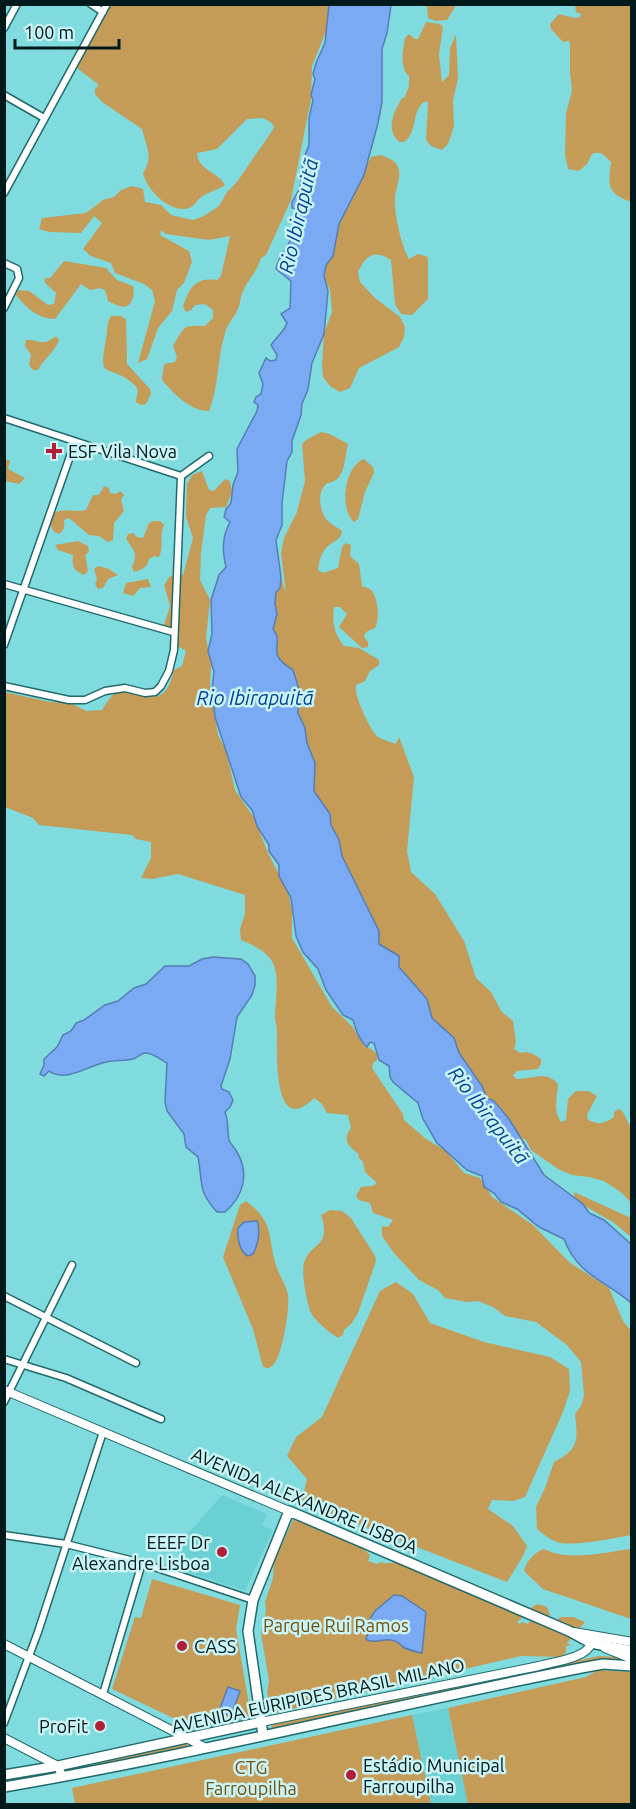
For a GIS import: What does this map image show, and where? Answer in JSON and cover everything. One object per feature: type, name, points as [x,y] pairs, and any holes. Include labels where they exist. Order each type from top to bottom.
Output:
[{"type":"main road","points":[[263,1735],[249,1631],[253,1600],[289,1511]]},
{"type":"main road","name":"AVENIDA ALEXANDRE LISBOA","points":[[289,1511],[569,1631],[591,1643]]},
{"type":"main road","points":[[591,1643],[632,1651]]},
{"type":"main road","name":"AVENIDA EURIPIDES BRASIL MILANO","points":[[4,1787],[93,1772],[592,1666],[614,1664],[632,1666]]},
{"type":"main road","name":"AVENIDA EURIPIDES BRASIL MILANO","points":[[4,1775],[58,1766],[261,1722]]},
{"type":"street","points":[[4,28],[17,4]]},
{"type":"street","points":[[91,4],[103,12]]},
{"type":"street","points":[[4,193],[106,4]]},
{"type":"street","points":[[4,95],[44,118]]},
{"type":"street","points":[[4,263],[16,269],[19,278],[4,308]]},
{"type":"street","points":[[4,418],[181,477]]},
{"type":"street","points":[[4,645],[75,442]]},
{"type":"street","points":[[181,477],[209,456]]},
{"type":"street","points":[[4,686],[69,700],[85,700],[105,691],[125,688],[145,693],[154,692],[161,686],[170,671],[173,657],[181,477]]},
{"type":"street","points":[[4,584],[173,632]]},
{"type":"street","points":[[4,1402],[7,1391],[72,1265]]},
{"type":"street","points":[[4,1296],[136,1363]]},
{"type":"street","points":[[4,1359],[66,1378],[161,1419]]},
{"type":"street","name":"AVENIDA ALEXANDRE LISBOA","points":[[7,1391],[289,1511]]},
{"type":"street","points":[[4,1723],[38,1632],[103,1432]]},
{"type":"street","points":[[4,1535],[66,1544],[142,1563],[253,1600]]},
{"type":"street","points":[[103,1694],[142,1563]]},
{"type":"street","points":[[569,1631],[632,1642]]},
{"type":"street","points":[[591,1643],[632,1659]]},
{"type":"street","name":"AVENIDA EURIPIDES BRASIL MILANO","points":[[261,1722],[539,1666],[584,1653],[591,1647],[591,1643]]},
{"type":"street","points":[[4,1644],[206,1748]]},
{"type":"street","points":[[4,1738],[58,1766],[62,1776]]},
{"type":"shaded area","name":"EEEF Dr Alexandre Lisboa","points":[[222,1495],[267,1514],[262,1526],[273,1530],[245,1591],[175,1568],[187,1535]]},
{"type":"shaded area","points":[[448,1708],[468,1804],[431,1804],[412,1715]]},
{"type":"green space","points":[[109,5],[331,5],[331,19],[312,66],[311,99],[291,200],[266,255],[261,258],[245,287],[237,311],[226,330],[215,392],[209,411],[189,405],[162,380],[164,364],[175,362],[177,357],[173,346],[184,328],[205,326],[213,318],[213,310],[205,304],[195,305],[186,312],[183,307],[194,285],[203,280],[217,280],[221,276],[230,236],[209,240],[166,234],[161,230],[160,235],[189,251],[192,262],[184,283],[177,290],[172,311],[158,328],[147,359],[138,363],[155,301],[152,290],[144,284],[115,273],[111,263],[91,256],[83,249],[102,223],[94,216],[81,233],[49,232],[39,229],[42,218],[86,213],[103,200],[114,197],[121,190],[132,186],[143,189],[145,202],[161,205],[171,215],[193,220],[204,216],[219,206],[274,128],[272,123],[263,118],[247,119],[217,149],[197,153],[200,163],[225,185],[202,196],[194,205],[185,209],[165,203],[153,192],[143,173],[149,157],[142,129],[102,102],[95,94],[95,89],[99,85],[77,68]]},
{"type":"green space","points":[[427,5],[455,5],[455,7],[447,20],[436,21],[428,18]]},
{"type":"green space","points":[[575,5],[631,5],[631,202],[613,192],[609,177],[611,162],[603,154],[592,154],[587,164],[579,171],[568,169],[565,155],[566,113],[572,91],[570,43],[563,42],[551,29],[550,24],[559,14],[580,17],[581,14],[576,12]]},
{"type":"green space","points":[[426,22],[440,24],[443,27],[439,54],[442,82],[449,75],[450,48],[456,34],[458,79],[453,100],[454,126],[448,144],[442,150],[431,146],[426,140],[428,102],[424,102],[417,111],[411,133],[404,142],[399,142],[392,131],[392,120],[396,109],[405,97],[409,86],[409,76],[403,63],[405,38],[409,34],[418,39]]},
{"type":"green space","points":[[381,155],[394,161],[399,169],[395,198],[396,212],[406,253],[409,259],[418,254],[428,257],[428,299],[412,315],[401,314],[395,304],[391,260],[375,254],[364,261],[358,272],[360,282],[375,298],[400,317],[405,327],[404,337],[399,347],[359,368],[350,388],[340,392],[330,386],[323,377],[324,333],[332,312],[330,290],[325,280],[326,258],[350,196],[371,157]]},
{"type":"green space","points":[[64,261],[106,268],[117,280],[133,286],[131,302],[129,305],[120,306],[108,301],[105,290],[100,288],[90,290],[81,284],[55,319],[37,315],[16,295],[18,290],[29,291],[48,305],[54,304],[56,293],[45,283],[45,278],[50,278]]},
{"type":"green space","points":[[111,316],[121,316],[126,319],[127,364],[150,389],[151,394],[146,404],[141,405],[136,402],[138,390],[136,386],[104,366],[104,352]]},
{"type":"green space","points":[[56,336],[59,340],[55,348],[38,370],[33,370],[29,365],[31,355],[25,346],[26,340],[47,342]]},
{"type":"green space","points":[[321,432],[330,434],[348,444],[341,474],[333,482],[327,483],[320,495],[326,519],[342,531],[339,539],[324,551],[318,570],[323,573],[338,568],[342,547],[346,543],[351,545],[350,556],[359,564],[362,586],[371,590],[375,597],[378,609],[377,625],[366,632],[364,637],[368,642],[368,647],[362,648],[339,627],[347,614],[340,607],[334,607],[334,623],[338,637],[344,646],[359,648],[379,660],[379,665],[370,671],[365,681],[356,685],[356,690],[363,713],[375,734],[396,744],[399,737],[414,777],[407,851],[411,872],[435,894],[464,941],[476,978],[491,992],[501,1011],[513,1021],[516,1042],[514,1049],[520,1053],[531,1053],[541,1059],[538,1069],[517,1071],[513,1075],[516,1079],[544,1076],[554,1080],[558,1084],[556,1109],[561,1122],[566,1120],[568,1099],[576,1091],[588,1091],[597,1096],[587,1115],[588,1120],[604,1122],[614,1117],[614,1112],[619,1109],[623,1112],[631,1128],[631,1203],[622,1193],[604,1181],[572,1175],[558,1169],[531,1150],[526,1140],[518,1136],[509,1119],[487,1098],[482,1086],[459,1053],[454,1038],[432,1018],[427,999],[379,944],[366,903],[342,856],[339,840],[331,825],[330,814],[314,791],[315,763],[298,713],[299,689],[293,670],[279,658],[273,629],[277,614],[276,592],[280,588],[281,577],[286,593],[281,553],[284,538],[297,512],[305,481],[302,444]]},
{"type":"green space","points":[[364,459],[373,467],[374,473],[365,492],[358,519],[354,522],[346,508],[346,489],[352,470]]},
{"type":"green space","points":[[4,460],[10,460],[8,469],[25,478],[19,484],[5,481]]},
{"type":"green space","points":[[202,471],[209,490],[214,491],[225,479],[230,481],[232,492],[226,507],[210,508],[206,515],[201,553],[200,580],[210,600],[206,638],[211,664],[210,686],[218,735],[226,751],[235,790],[254,818],[269,855],[288,892],[292,910],[292,938],[332,1007],[352,1026],[364,1046],[377,1054],[377,1060],[373,1063],[372,1068],[403,1114],[404,1120],[426,1139],[446,1151],[464,1173],[480,1178],[492,1197],[533,1225],[569,1262],[609,1288],[623,1321],[631,1331],[631,1535],[564,1543],[551,1539],[537,1529],[536,1507],[554,1462],[568,1453],[575,1443],[575,1414],[581,1406],[584,1395],[581,1362],[567,1345],[536,1322],[505,1316],[493,1307],[478,1301],[467,1302],[445,1298],[438,1290],[419,1280],[382,1236],[382,1226],[388,1227],[393,1220],[373,1213],[370,1203],[359,1200],[356,1196],[361,1187],[377,1183],[365,1172],[358,1153],[347,1142],[351,1128],[348,1115],[327,1113],[322,1104],[314,1098],[301,1108],[291,1108],[284,1101],[280,1088],[277,1057],[276,973],[272,960],[268,956],[241,940],[240,929],[245,914],[245,895],[178,874],[152,879],[141,878],[151,858],[151,842],[136,839],[132,835],[39,825],[33,818],[5,807],[4,692],[50,702],[71,703],[86,711],[102,710],[114,694],[122,691],[156,697],[163,693],[169,685],[174,670],[182,666],[186,651],[171,642],[172,631],[164,625],[170,606],[164,585],[170,576],[183,575],[193,538],[186,517],[187,484],[192,475]]},
{"type":"green space","points":[[104,486],[109,488],[110,493],[116,494],[120,491],[124,495],[121,500],[124,511],[114,523],[113,540],[108,542],[99,536],[89,535],[69,518],[64,520],[61,533],[54,532],[49,523],[53,513],[62,510],[86,510],[93,495],[99,495]]},
{"type":"green space","points":[[160,521],[164,525],[159,557],[154,556],[149,559],[142,569],[134,572],[132,567],[135,559],[134,552],[126,539],[128,534],[133,533],[143,538],[149,523]]},
{"type":"green space","points":[[78,541],[88,546],[89,552],[85,555],[88,571],[84,575],[74,568],[73,555],[58,550],[55,545]]},
{"type":"green space","points":[[98,566],[118,575],[108,579],[103,588],[98,589],[95,584],[97,579],[94,569]]},
{"type":"green space","points":[[148,579],[151,587],[140,588],[133,596],[123,593],[126,583]]},
{"type":"green space","points":[[574,1192],[631,1218],[631,1237],[613,1222],[583,1205],[575,1197]]},
{"type":"green space","points":[[246,1201],[266,1223],[276,1265],[288,1295],[282,1344],[276,1361],[269,1368],[263,1367],[253,1329],[223,1257],[240,1205]]},
{"type":"green space","points":[[330,1210],[342,1211],[351,1218],[376,1261],[358,1313],[344,1330],[343,1335],[338,1338],[320,1324],[311,1313],[303,1273],[307,1256],[322,1239],[324,1233],[321,1215]]},
{"type":"green space","points":[[396,1282],[413,1294],[430,1323],[484,1342],[550,1357],[569,1369],[570,1391],[563,1412],[525,1497],[513,1501],[492,1500],[488,1509],[513,1526],[527,1546],[507,1582],[311,1506],[302,1500],[307,1479],[287,1456],[296,1437],[322,1417],[380,1291]]},
{"type":"green space","name":"Parque Rui Ramos","points":[[293,1520],[323,1528],[355,1543],[370,1555],[368,1561],[377,1564],[381,1562],[408,1565],[424,1575],[436,1575],[526,1614],[517,1622],[520,1624],[522,1622],[528,1624],[530,1621],[528,1616],[532,1607],[538,1604],[547,1607],[550,1615],[545,1620],[555,1623],[560,1617],[573,1617],[585,1622],[567,1643],[571,1645],[566,1646],[566,1652],[562,1657],[521,1656],[271,1714],[267,1692],[269,1681],[261,1633],[266,1610],[265,1602],[273,1578],[274,1562]]},
{"type":"green space","points":[[544,1549],[576,1556],[631,1549],[631,1619],[543,1589],[524,1571],[531,1557]]},
{"type":"green space","name":"CASS","points":[[152,1579],[240,1605],[236,1629],[251,1716],[194,1728],[112,1689],[135,1617],[141,1618]]},
{"type":"green space","points":[[599,1656],[617,1657],[627,1661],[592,1661],[426,1697],[426,1693]]},
{"type":"green space","points":[[598,1670],[631,1672],[631,1804],[468,1804],[448,1708],[586,1677]]},
{"type":"green space","points":[[422,1693],[423,1697],[272,1729],[271,1725]]},
{"type":"green space","name":"CTG Farroupilha","points":[[412,1715],[431,1804],[75,1804],[72,1788]]},
{"type":"green space","points":[[187,1743],[188,1747],[74,1771],[73,1767]]},
{"type":"water","name":"Rio Ibirapuitã","points":[[329,5],[391,5],[382,49],[382,102],[378,123],[364,175],[339,224],[333,256],[326,265],[324,276],[328,291],[324,334],[312,363],[308,389],[292,441],[292,452],[287,461],[282,525],[276,540],[281,577],[280,588],[276,592],[277,614],[273,629],[277,640],[277,653],[284,664],[293,670],[299,689],[298,713],[315,763],[314,791],[330,814],[331,825],[339,840],[342,856],[379,931],[379,944],[399,956],[399,967],[427,999],[432,1018],[454,1038],[459,1053],[482,1086],[487,1098],[494,1101],[509,1119],[544,1175],[583,1204],[589,1213],[604,1220],[631,1244],[631,1303],[584,1269],[564,1239],[539,1227],[517,1209],[501,1202],[494,1193],[484,1187],[482,1176],[467,1170],[437,1143],[423,1119],[418,1103],[393,1082],[389,1066],[379,1060],[374,1043],[370,1042],[367,1047],[360,1038],[353,1020],[343,1015],[326,990],[318,969],[303,952],[296,936],[291,898],[279,876],[279,865],[269,851],[269,845],[257,826],[252,810],[241,797],[215,717],[212,689],[214,672],[208,651],[212,634],[211,600],[219,575],[226,567],[223,544],[230,522],[224,517],[231,503],[233,485],[238,472],[237,449],[257,411],[258,405],[254,402],[261,394],[263,384],[259,373],[266,358],[270,361],[276,360],[277,355],[271,345],[287,323],[281,314],[290,308],[291,281],[276,269],[289,243],[295,221],[297,209],[292,208],[292,202],[300,188],[303,160],[309,145],[309,118],[313,100],[311,95],[315,79],[313,74],[325,43]]},
{"type":"water","points":[[213,957],[241,959],[248,964],[255,976],[252,995],[237,1017],[230,1059],[221,1086],[229,1092],[233,1100],[225,1112],[228,1137],[241,1160],[244,1177],[240,1192],[225,1212],[217,1212],[206,1198],[198,1157],[186,1147],[184,1134],[167,1111],[165,1102],[167,1063],[149,1053],[144,1053],[133,1059],[106,1062],[69,1074],[55,1074],[49,1071],[44,1076],[40,1074],[44,1059],[76,1023],[105,1005],[118,1001],[134,988],[146,984],[165,966],[189,966],[202,959]]},
{"type":"water","points":[[257,1221],[258,1242],[253,1254],[248,1256],[239,1244],[238,1228],[244,1222]]},
{"type":"water","points":[[394,1595],[402,1596],[426,1612],[422,1653],[405,1648],[393,1640],[374,1641],[366,1638],[369,1632],[364,1628],[375,1611]]},
{"type":"water","points":[[228,1687],[240,1691],[231,1716],[219,1711]]},
{"type":"place","name":"ESF Vila Nova","points":[[54,451]]},
{"type":"place","name":"EEEF Dr Alexandre Lisboa","points":[[222,1552]]},
{"type":"place","name":"CASS","points":[[182,1646]]},
{"type":"place","name":"ProFit","points":[[100,1726]]},
{"type":"place","name":"Estádio Municipal Farroupilha","points":[[351,1775]]}]
